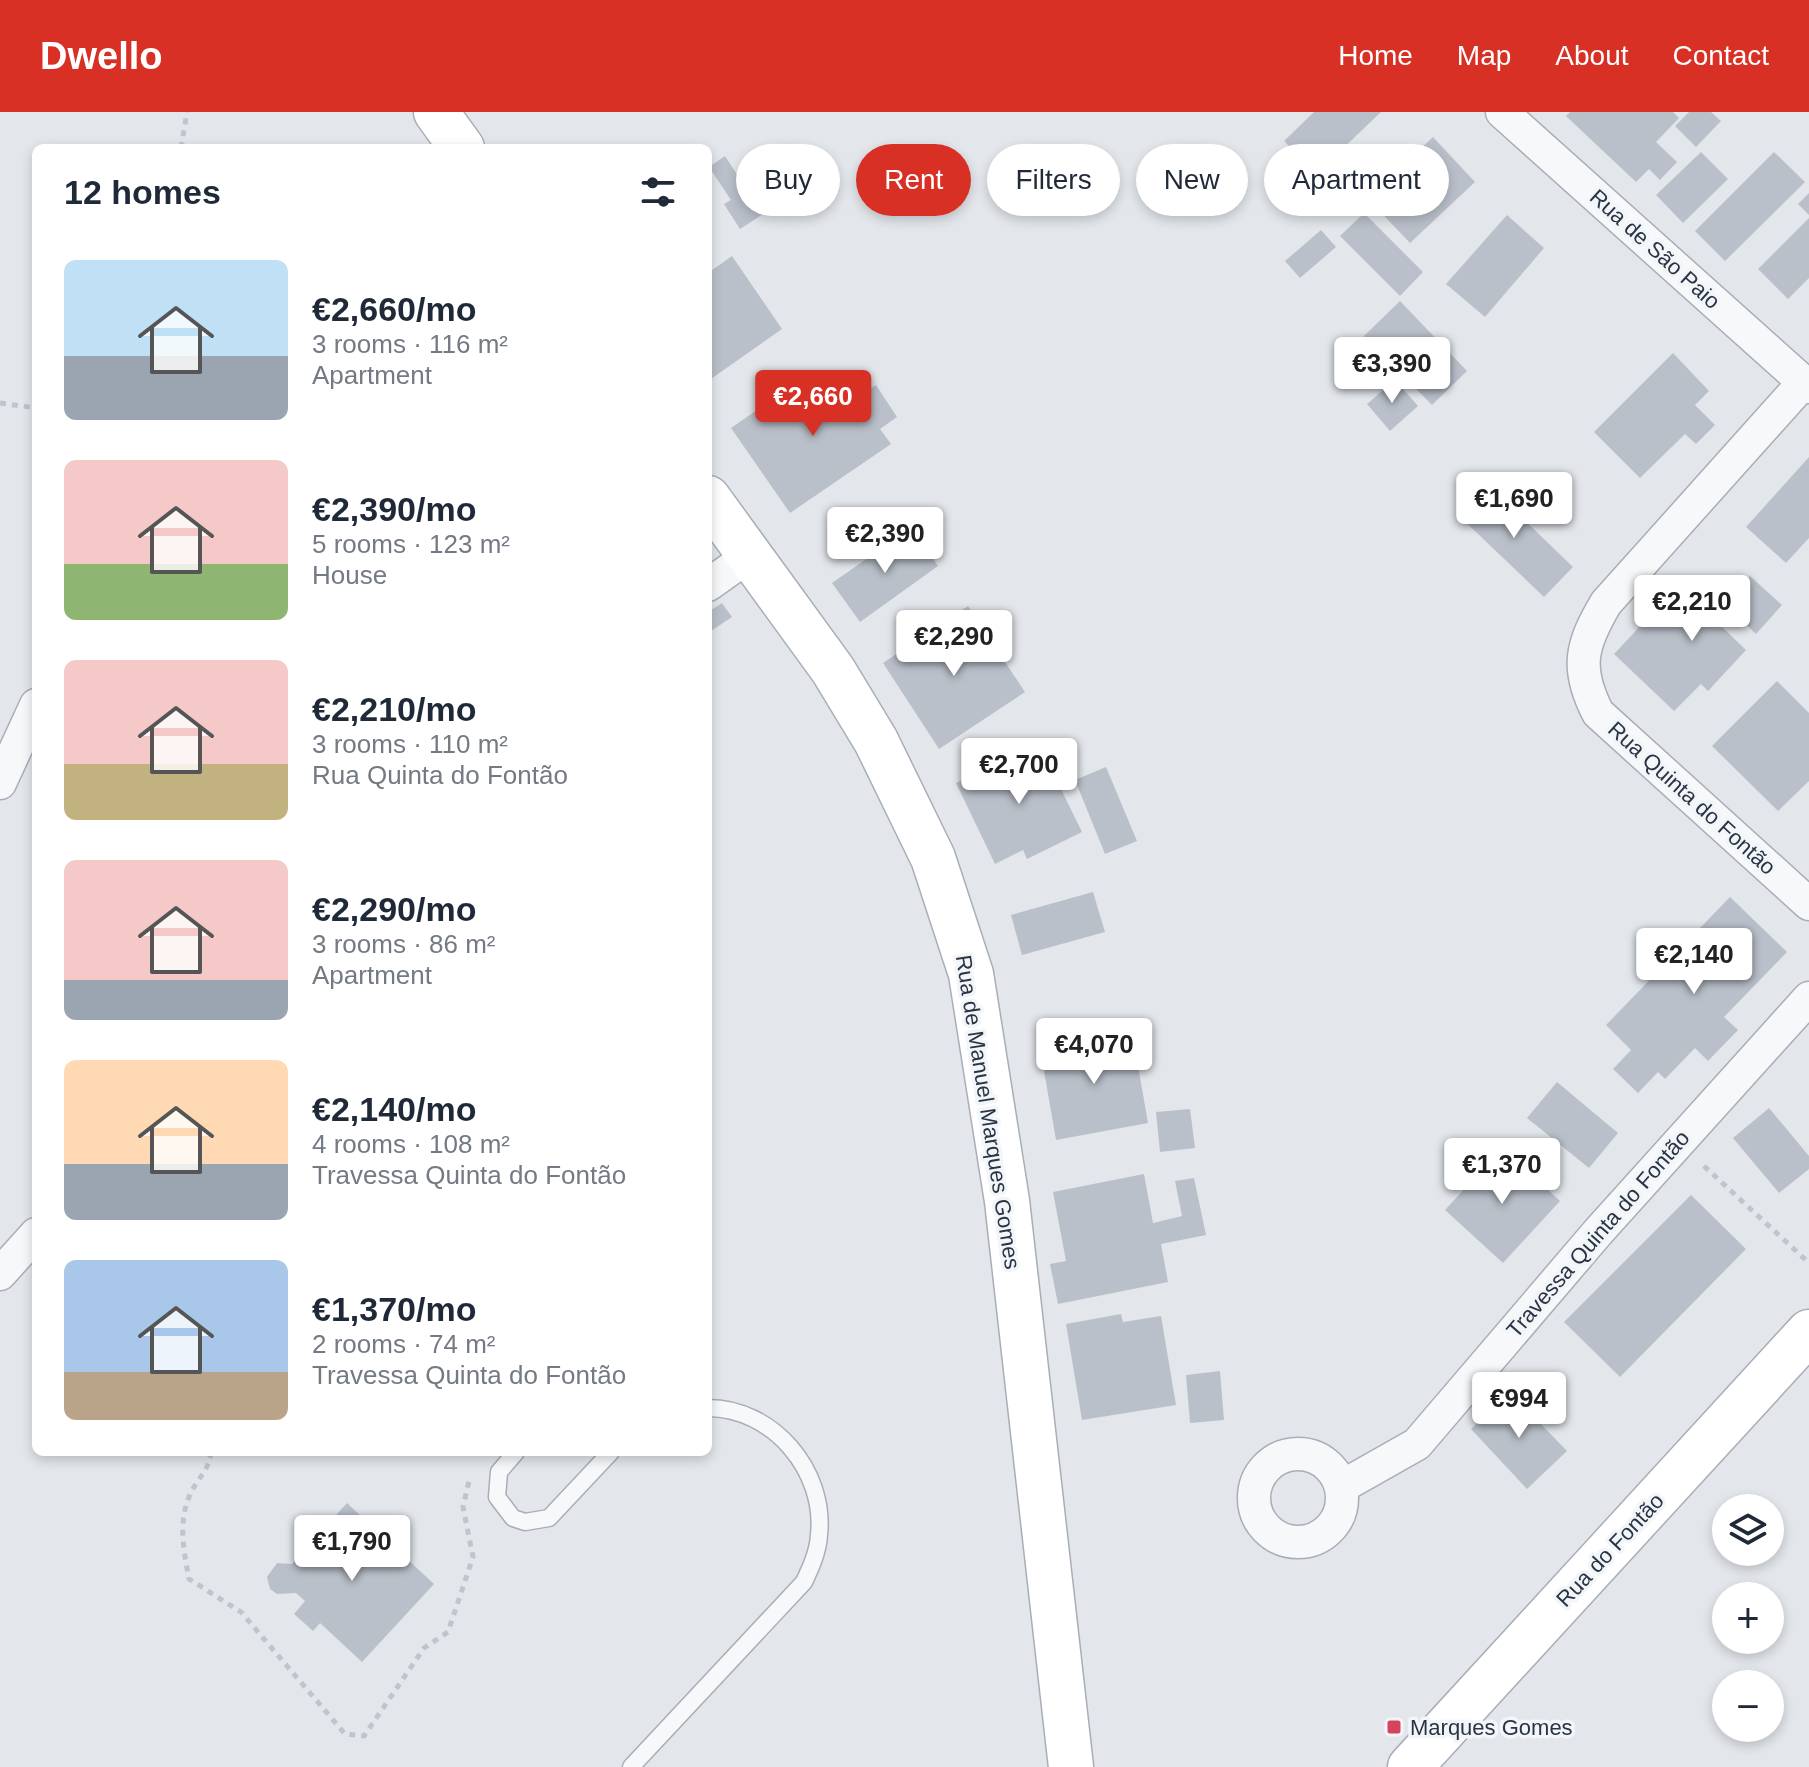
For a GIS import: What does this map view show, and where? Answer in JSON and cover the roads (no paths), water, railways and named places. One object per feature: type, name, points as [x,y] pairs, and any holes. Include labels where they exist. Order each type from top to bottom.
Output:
[{"type":"main road","points":[[436,112],[459,144]]},
{"type":"main road","name":"Rua de Manuel Marques Gomes","points":[[712,504],[833,670],[876,741],[933,858],[971,974],[1007,1201],[1072,1760]]},
{"type":"main road","name":"Rua do Fontão","points":[[1410,1767],[1809,1332]]},
{"type":"street","name":"Rua de São Paio","points":[[1502,112],[1806,384]]},
{"type":"street","name":"Rua Quinta do Fontão","points":[[1806,384],[1606,603],[1586,635],[1582,671],[1598,713],[1809,904]]},
{"type":"street","points":[[712,582],[749,556]]},
{"type":"street","points":[[0,783],[32,714]]},
{"type":"street","name":"Travessa Quinta do Fontão","points":[[1341,1487],[1417,1444],[1678,1142],[1809,998]]},
{"type":"street","points":[[0,1274],[32,1238]]},
{"type":"lane","points":[[631,1767],[804,1582],[815,1559],[820,1534],[819,1507],[800,1459],[784,1440],[763,1424],[741,1413],[712,1409]]},
{"type":"lane","points":[[513,1456],[499,1472],[497,1497],[513,1518],[525,1522],[549,1518],[607,1456]]},
{"type":"place","name":"Marques Gomes","points":[[1394,1727]]}]
